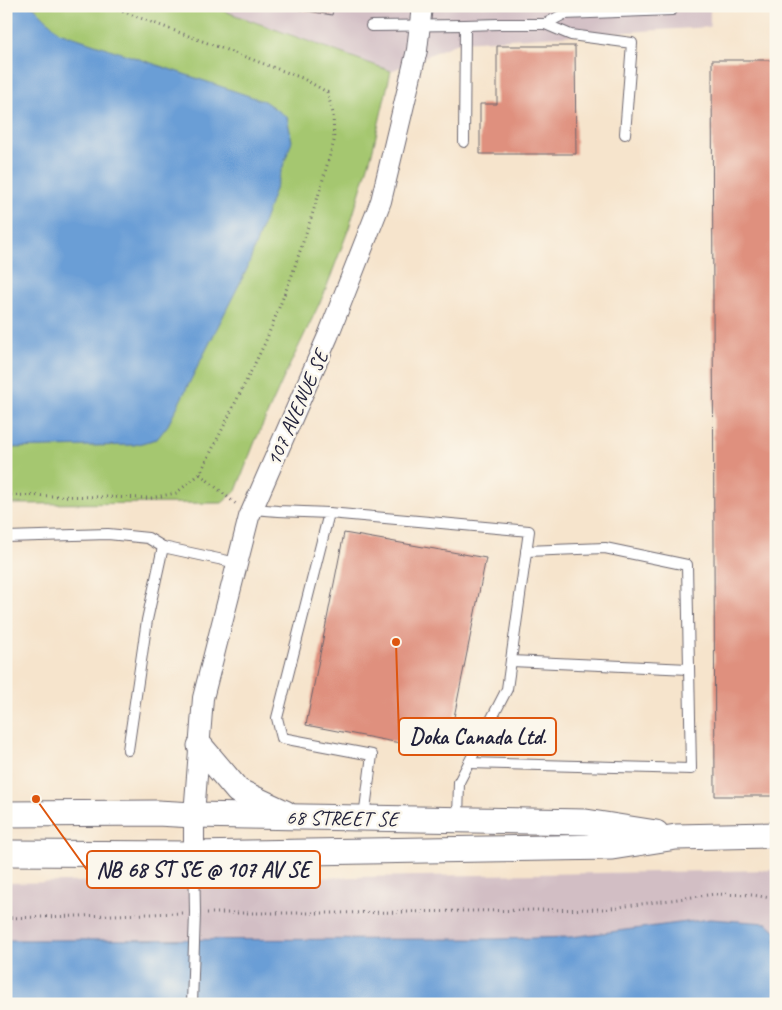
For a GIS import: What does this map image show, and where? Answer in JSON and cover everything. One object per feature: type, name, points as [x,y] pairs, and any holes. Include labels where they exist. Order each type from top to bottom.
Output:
[{"type":"street","name":"107 AVENUE SE","points":[[194,854],[194,815],[203,698],[237,563],[251,513],[328,336],[382,201],[417,50],[421,16]]},
{"type":"street","points":[[200,746],[238,791],[294,817]]},
{"type":"street","name":"68 STREET SE","points":[[6,814],[157,813],[586,822],[676,836]]},
{"type":"street","name":"68 STREET SE","points":[[6,853],[194,854],[612,847],[676,836],[776,835]]},
{"type":"lane","points":[[545,24],[564,14],[672,10],[672,6]]},
{"type":"lane","points":[[371,26],[421,16],[465,26],[545,24],[571,35],[632,43],[625,134]]},
{"type":"lane","points":[[464,142],[465,26]]},
{"type":"lane","points":[[251,513],[278,511],[329,513],[529,531],[507,689],[459,782],[458,820]]},
{"type":"lane","points":[[329,513],[277,718],[282,738],[372,755],[364,818]]},
{"type":"lane","points":[[6,537],[108,534],[148,538],[163,547],[237,563]]},
{"type":"lane","points":[[128,750],[147,620],[163,547]]},
{"type":"lane","points":[[469,763],[692,770],[687,564],[605,548],[526,551]]},
{"type":"lane","points":[[511,661],[690,669]]},
{"type":"lane","points":[[192,1004],[195,913],[194,854]]},
{"type":"path","points":[[6,495],[151,498],[176,493],[200,474],[265,343],[292,275],[334,141],[333,113],[327,92],[302,78],[108,6]]},
{"type":"path","points":[[200,474],[251,513]]},
{"type":"path","points":[[6,918],[195,913],[604,909],[715,894],[753,895],[776,899]]},
{"type":"shaded area","points":[[210,6],[710,6],[710,27],[460,42],[391,71]]},
{"type":"shaded area","points":[[776,870],[776,1004],[6,1004],[6,883]]},
{"type":"green space","points":[[6,6],[210,6],[391,71],[372,153],[349,228],[324,294],[254,444],[236,491],[222,503],[6,504]]},
{"type":"water","points":[[6,6],[33,6],[59,32],[264,101],[287,117],[292,141],[247,269],[168,425],[157,439],[134,445],[6,448]]},
{"type":"water","points":[[710,919],[767,923],[776,931],[776,997],[772,1004],[6,1004],[6,940],[497,939],[571,937]]},
{"type":"building","points":[[283,6],[334,6],[332,15]]},
{"type":"building","points":[[497,46],[575,46],[576,154],[480,154],[480,104],[497,104]]},
{"type":"building","points":[[712,60],[776,60],[776,796],[715,796]]},
{"type":"building","points":[[344,533],[486,558],[447,752],[306,725]]},
{"type":"place","name":"Doka Canada Ltd.","points":[[396,642]]},
{"type":"place","name":"NB 68 ST SE @ 107 AV SE","points":[[36,799]]}]
